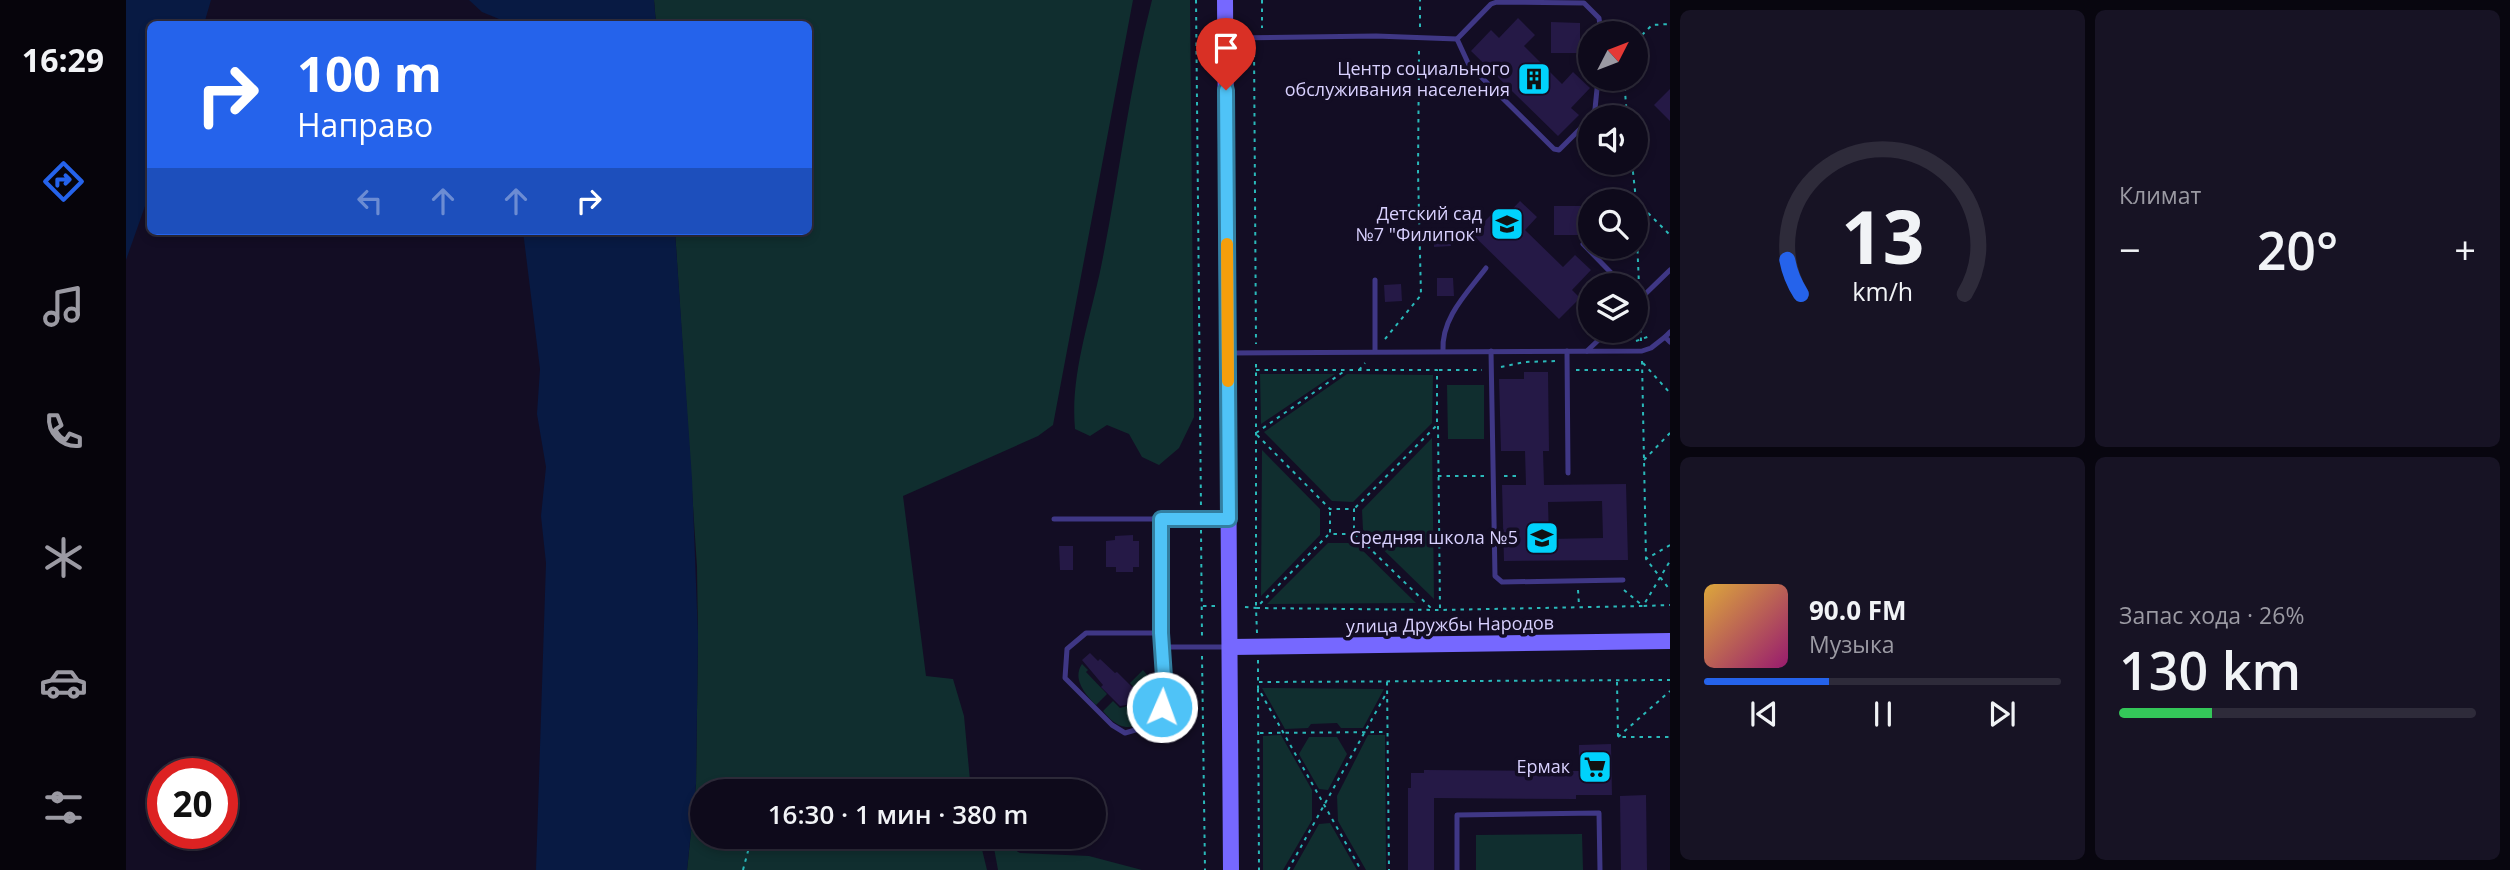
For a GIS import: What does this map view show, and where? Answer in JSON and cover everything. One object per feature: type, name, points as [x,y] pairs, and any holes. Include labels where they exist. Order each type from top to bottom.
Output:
[{"type":"street","points":[[1224,0],[1231,870]]},
{"type":"street","name":"улица Дружбы Народов","points":[[1230,647],[1670,641]]},
{"type":"lane","points":[[1225,38],[1376,36],[1457,39],[1491,4],[1497,2],[1584,3],[1599,21]]},
{"type":"lane","points":[[1457,39],[1469,65],[1553,149],[1559,150],[1578,131]]},
{"type":"lane","points":[[1598,259],[1611,273]]},
{"type":"lane","points":[[1443,351],[1443,335],[1450,316],[1486,268]]},
{"type":"lane","points":[[1648,291],[1670,270]]},
{"type":"lane","points":[[1375,280],[1375,351]]},
{"type":"lane","points":[[1228,353],[1642,351],[1668,337]]},
{"type":"lane","points":[[1587,351],[1595,343]]},
{"type":"lane","points":[[1491,351],[1494,576],[1497,580],[1623,580]]},
{"type":"lane","points":[[1567,351],[1568,473]]},
{"type":"lane","points":[[1054,519],[1229,519]]},
{"type":"lane","points":[[1161,519],[1164,700],[1158,714],[1137,731],[1125,733],[1117,730],[1065,678],[1066,649],[1086,633],[1161,633]]},
{"type":"lane","points":[[1162,646],[1230,647]]},
{"type":"lane","points":[[1457,870],[1457,815],[1586,813],[1599,813],[1600,870]]},
{"type":"path","points":[[1196,0],[1205,870]]},
{"type":"path","points":[[1259,870],[1254,45],[1262,30],[1262,0]]},
{"type":"path","points":[[1359,370],[1421,295],[1418,172],[1420,0]]},
{"type":"path","points":[[1648,29],[1652,25],[1670,24]]},
{"type":"path","points":[[1648,213],[1670,235]]},
{"type":"path","points":[[1648,337],[1652,335]]},
{"type":"path","points":[[1642,343],[1646,559],[1670,590]]},
{"type":"path","points":[[1256,370],[1491,369],[1525,362],[1561,362],[1562,371],[1642,370]]},
{"type":"path","points":[[1642,362],[1670,393]]},
{"type":"path","points":[[1256,434],[1347,370]]},
{"type":"path","points":[[1437,370],[1440,610]]},
{"type":"path","points":[[1354,534],[1354,509],[1437,425]]},
{"type":"path","points":[[1644,461],[1670,433]]},
{"type":"path","points":[[1256,434],[1330,509],[1354,509]]},
{"type":"path","points":[[1438,476],[1517,476]]},
{"type":"path","points":[[1256,608],[1329,534],[1330,509]]},
{"type":"path","points":[[1329,534],[1354,534],[1431,609]]},
{"type":"path","points":[[1646,559],[1670,545]]},
{"type":"path","points":[[1643,606],[1670,561]]},
{"type":"path","points":[[1612,580],[1643,606]]},
{"type":"path","points":[[1577,581],[1579,606]]},
{"type":"path","points":[[1256,608],[1440,610],[1670,606]]},
{"type":"path","points":[[1258,682],[1670,680]]},
{"type":"path","points":[[1617,681],[1618,737]]},
{"type":"path","points":[[1387,682],[1389,870]]},
{"type":"path","points":[[1258,688],[1362,870]]},
{"type":"path","points":[[1618,737],[1670,691]]},
{"type":"path","points":[[1288,870],[1387,692]]},
{"type":"path","points":[[1259,733],[1388,732]]},
{"type":"path","points":[[1618,737],[1670,737]]},
{"type":"path","points":[[743,870],[749,849]]},
{"type":"green space","points":[[654,0],[1133,0],[1053,425],[1038,436],[903,496],[926,676],[953,679],[964,716],[970,779],[696,779],[697,567],[675,235],[812,235],[812,21],[656,21]]},
{"type":"green space","points":[[1152,0],[1190,0],[1194,417],[1179,448],[1159,465],[1142,457],[1129,434],[1107,425],[1090,436],[1075,429],[1074,409],[1078,368],[1101,267],[1137,66]]},
{"type":"green space","points":[[1260,374],[1335,374],[1261,424]]},
{"type":"green space","points":[[1347,374],[1433,375],[1432,423],[1353,502],[1332,501],[1264,432]]},
{"type":"green space","points":[[1447,385],[1484,385],[1484,439],[1448,439]]},
{"type":"green space","points":[[1432,438],[1434,599],[1363,530],[1362,510]]},
{"type":"green space","points":[[1262,450],[1320,509],[1320,535],[1261,596]]},
{"type":"green space","points":[[1328,543],[1355,543],[1416,603],[1267,604]]},
{"type":"green space","points":[[1082,664],[1107,694],[1096,705],[1079,681]]},
{"type":"green space","points":[[1143,670],[1159,689],[1158,702],[1150,715],[1139,724],[1132,727],[1119,725],[1103,711],[1113,701],[1120,708],[1135,704],[1137,691],[1130,683]]},
{"type":"green space","points":[[1262,688],[1384,689],[1363,728],[1341,728],[1337,723],[1285,729]]},
{"type":"green space","points":[[1281,735],[1312,790],[1312,820],[1283,870],[1263,870],[1263,736]]},
{"type":"green space","points":[[1368,735],[1385,735],[1386,870],[1366,870],[1338,821],[1337,796]]},
{"type":"green space","points":[[1309,737],[1337,737],[1347,754],[1328,790],[1319,789],[1299,754]]},
{"type":"green space","points":[[1330,823],[1357,870],[1293,870],[1319,824]]},
{"type":"green space","points":[[1582,834],[1583,870],[1476,870],[1476,835]]},
{"type":"green space","points":[[690,841],[690,849],[982,849],[987,870],[687,870]]},
{"type":"green space","points":[[994,849],[1089,856],[1142,870],[998,870]]},
{"type":"water","points":[[126,0],[211,0],[205,21],[147,21],[147,200],[126,260]]},
{"type":"water","points":[[469,0],[654,0],[656,21],[504,21],[482,12]]},
{"type":"water","points":[[523,235],[675,235],[692,479],[698,636],[696,779],[690,779],[687,870],[536,870],[546,563],[541,516],[546,467],[537,414],[540,369]]},
{"type":"building","name":"Центр социального обслуживания населения","points":[[1518,18],[1535,35],[1524,46],[1562,84],[1573,72],[1578,77],[1578,91],[1587,91],[1571,108],[1578,116],[1558,136],[1471,51],[1491,30],[1499,38]]},
{"type":"building","points":[[1551,22],[1578,23],[1578,53],[1551,53]]},
{"type":"building","points":[[1670,89],[1670,121],[1654,105]]},
{"type":"building","points":[[1520,201],[1537,217],[1525,230],[1563,267],[1575,255],[1591,270],[1588,273],[1578,273],[1578,284],[1572,290],[1578,300],[1559,319],[1472,234],[1492,214],[1500,222]]},
{"type":"building","points":[[1554,206],[1578,206],[1578,235],[1554,235]]},
{"type":"building","points":[[1450,228],[1451,246],[1434,247],[1434,229]]},
{"type":"building","points":[[1437,278],[1453,278],[1454,296],[1437,296]]},
{"type":"building","points":[[1401,284],[1402,301],[1385,302],[1384,285]]},
{"type":"building","points":[[1524,372],[1548,372],[1549,451],[1543,451],[1544,485],[1626,484],[1628,560],[1504,561],[1502,485],[1526,485],[1525,451],[1501,451],[1499,379],[1524,379]],"holes":[[[1602,501],[1603,538],[1549,539],[1548,502]]]},
{"type":"building","points":[[1133,535],[1133,541],[1139,541],[1139,567],[1133,567],[1133,572],[1116,572],[1116,567],[1106,567],[1106,541],[1115,540],[1115,536]]},
{"type":"building","points":[[1059,546],[1073,546],[1073,570],[1060,570]]},
{"type":"building","points":[[1090,653],[1117,672],[1135,690],[1132,704],[1120,706],[1101,687],[1103,685],[1082,660]]},
{"type":"building","points":[[1611,744],[1612,795],[1576,795],[1576,799],[1434,798],[1434,870],[1408,870],[1408,788],[1411,788],[1411,773],[1424,773],[1424,770],[1579,771],[1579,745]]},
{"type":"building","points":[[1646,795],[1647,870],[1621,870],[1620,796]]},
{"type":"slow traffic","points":[[1227,244],[1228,381]]},
{"type":"place","name":"Центр социального обслуживания населения","points":[[1534,79]]},
{"type":"place","name":"Детский сад №7 \"Филипок\"","points":[[1507,224]]},
{"type":"place","name":"Средняя школа №5","points":[[1542,538]]},
{"type":"place","name":"Ермак","points":[[1595,767]]},
{"type":"route","points":[[1162,707],[1165,692],[1161,633],[1161,519],[1229,519],[1226,90]]}]
